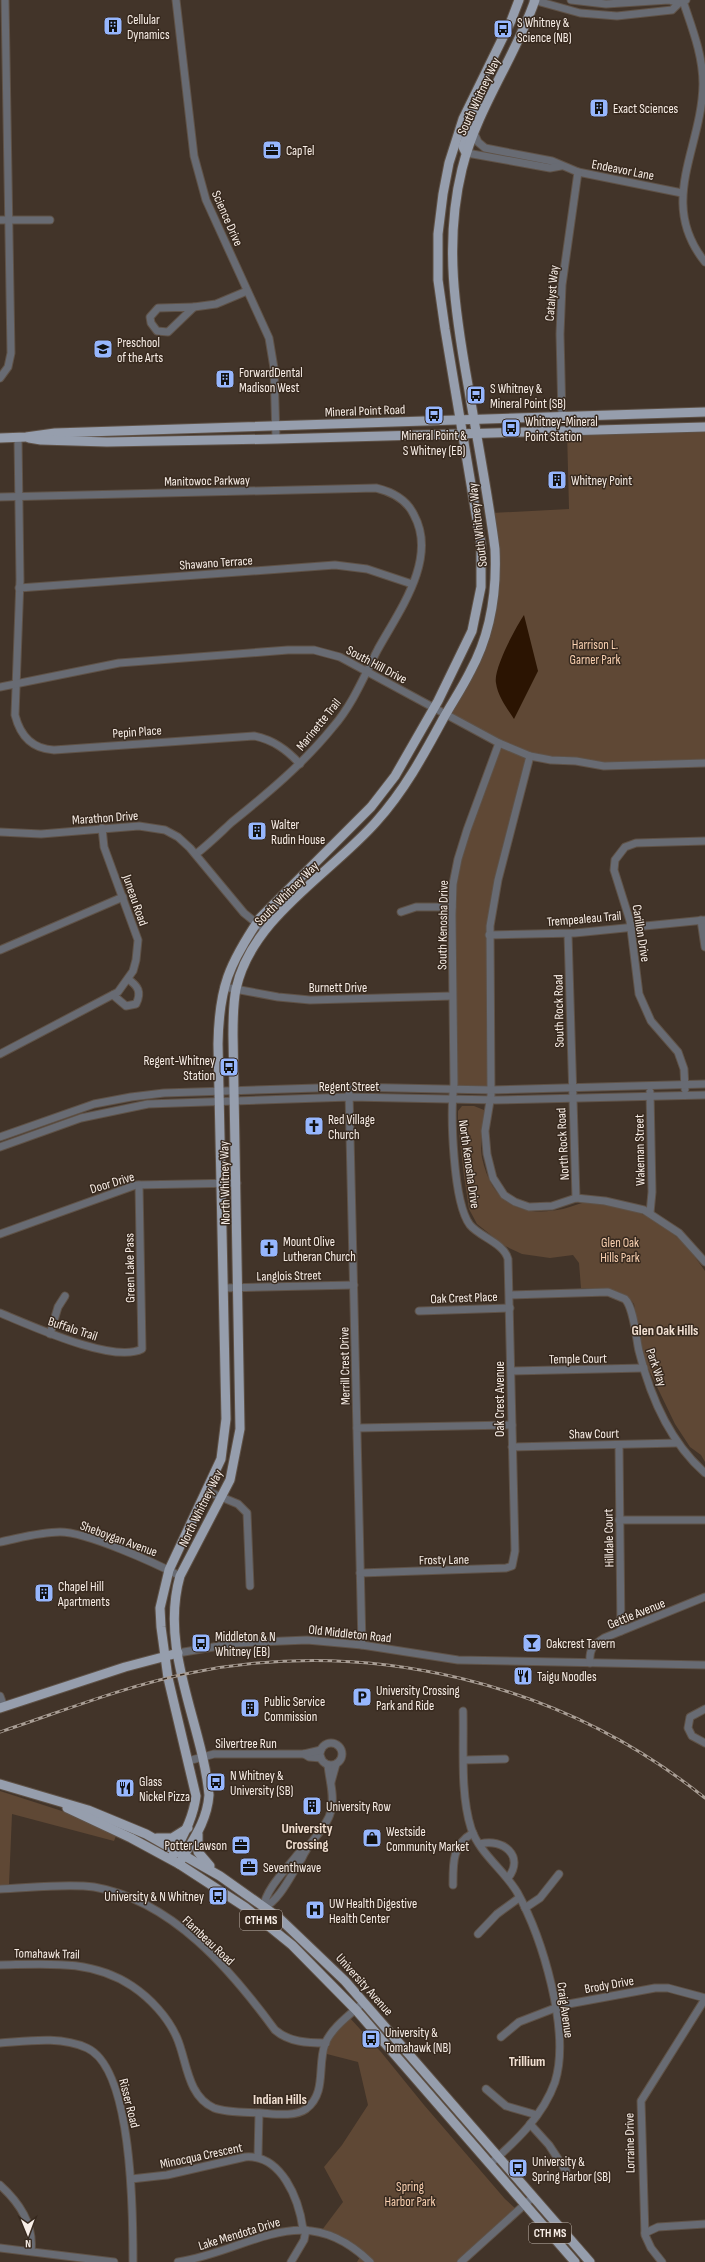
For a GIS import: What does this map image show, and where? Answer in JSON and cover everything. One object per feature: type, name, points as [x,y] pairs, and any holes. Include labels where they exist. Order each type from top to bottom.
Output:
[{"type":"main road","name":"South Whitney Way","points":[[221,1101],[219,1026],[224,987],[232,962],[256,924],[371,807],[410,753],[461,656],[472,631],[481,587],[482,564],[480,537],[438,280],[438,234],[449,163],[463,119],[478,85],[508,27],[519,0]]},
{"type":"main road","name":"South Whitney Way","points":[[235,1101],[233,1008],[236,988],[248,956],[265,930],[291,903],[375,823],[409,781],[471,671],[483,641],[495,588],[495,548],[456,312],[452,267],[453,224],[462,169],[467,152],[485,104],[522,33],[535,0]]},
{"type":"main road","points":[[467,152],[463,147],[477,107],[478,85]]},
{"type":"main road","name":"Mineral Point Road","points":[[22,438],[55,433],[705,412]]},
{"type":"main road","name":"Mineral Point Road","points":[[0,438],[107,442],[276,439],[705,427]]},
{"type":"main road","name":"North Whitney Way","points":[[175,1861],[176,1850],[188,1828],[194,1810],[196,1796],[169,1684],[164,1655],[160,1608],[169,1570],[207,1492],[220,1459],[226,1420],[221,1101]]},
{"type":"main road","name":"North Whitney Way","points":[[175,1861],[184,1855],[199,1832],[206,1815],[209,1795],[202,1757],[178,1653],[173,1609],[180,1576],[230,1480],[235,1463],[240,1429],[235,1101]]},
{"type":"main road","name":"Old Middleton Road","points":[[2,1708],[164,1655],[178,1653]]},
{"type":"main road","name":"University Avenue","points":[[0,1784],[103,1816],[153,1838],[220,1876],[264,1907],[305,1940],[364,2002],[590,2262]]},
{"type":"main road","name":"University Avenue","points":[[59,1803],[175,1861],[245,1907],[292,1945],[356,2010],[575,2262]]},
{"type":"main road","points":[[153,1838],[168,1839],[188,1828]]},
{"type":"main road","points":[[199,1832],[198,1852],[220,1876]]},
{"type":"main road","points":[[206,1880],[218,1884],[254,1907],[264,1907],[270,1919],[292,1945]]},
{"type":"main road","points":[[311,1963],[317,1960],[322,1962],[330,1971],[344,1980]]},
{"type":"main road","points":[[372,2029],[401,2052],[409,2053]]},
{"type":"street","points":[[0,378],[8,367],[11,353],[5,0]]},
{"type":"street","name":"Science Drive","points":[[176,0],[194,156],[199,180],[206,200],[267,334],[271,349],[276,439]]},
{"type":"street","points":[[535,0],[580,13],[617,16],[672,10],[682,1]]},
{"type":"street","points":[[571,0],[606,4],[669,0],[682,1]]},
{"type":"street","points":[[682,1],[699,53],[703,84],[700,108],[682,193],[683,216],[688,234],[705,262]]},
{"type":"street","name":"Endeavor Lane","points":[[474,133],[478,142],[485,148],[552,161],[578,172],[682,193]]},
{"type":"street","name":"Endeavor Lane","points":[[467,152],[550,168],[561,166]]},
{"type":"street","name":"Catalyst Way","points":[[562,416],[560,334],[562,285],[578,172]]},
{"type":"street","points":[[0,220],[50,220]]},
{"type":"street","points":[[194,307],[168,332],[157,332],[151,323],[150,317],[158,308],[194,307],[216,304],[247,291]]},
{"type":"street","name":"Pepin Place","points":[[22,438],[15,715],[17,724],[30,742],[43,748],[54,750],[254,736],[272,741],[282,747],[300,764]]},
{"type":"street","name":"Manitowoc Parkway","points":[[0,497],[376,488],[396,495],[409,506]]},
{"type":"street","name":"Marinette Trail","points":[[196,854],[300,764],[342,716],[412,584],[419,565],[421,535],[418,522],[409,506]]},
{"type":"street","name":"Shawano Terrace","points":[[19,588],[335,565],[367,569],[412,584]]},
{"type":"street","name":"South Hill Drive","points":[[0,687],[119,663],[288,650],[314,650],[328,653],[367,670],[499,743],[530,756],[611,766],[705,763]]},
{"type":"street","name":"South Kenosha Drive","points":[[453,1090],[452,907],[458,859],[499,743]]},
{"type":"street","points":[[491,1095],[489,935],[494,897],[530,756]]},
{"type":"street","name":"Marathon Drive","points":[[0,832],[42,834],[139,826],[164,830],[178,837],[196,854],[228,895],[256,924],[265,930]]},
{"type":"street","name":"Juneau Road","points":[[0,1054],[118,992],[128,979],[136,960],[138,946],[104,847],[102,828]]},
{"type":"street","name":"Carillon Drive","points":[[686,1095],[684,1069],[678,1052],[651,1022],[638,994],[631,927],[626,902],[614,870],[615,860],[626,846],[636,843],[705,841]]},
{"type":"street","points":[[0,949],[122,896]]},
{"type":"street","points":[[401,912],[416,907],[452,907]]},
{"type":"street","points":[[703,920],[705,947]]},
{"type":"street","name":"Trempealeau Trail","points":[[489,935],[568,934],[703,920]]},
{"type":"street","name":"South Rock Road","points":[[568,934],[571,1088]]},
{"type":"street","points":[[113,994],[126,1006],[136,1004],[140,997],[139,992],[136,985],[128,979]]},
{"type":"street","name":"Burnett Drive","points":[[224,987],[236,988],[278,997],[310,1000],[452,996]]},
{"type":"street","name":"Regent Street","points":[[0,1147],[81,1118],[148,1104],[350,1097],[451,1100],[571,1088],[705,1084]]},
{"type":"street","name":"Wakeman Street","points":[[649,1086],[652,1192],[650,1213]]},
{"type":"street","name":"Regent Street","points":[[0,1137],[70,1112],[110,1100],[159,1093],[349,1087],[453,1090],[491,1095],[572,1098],[705,1095]]},
{"type":"street","name":"Merrill Crest Drive","points":[[349,1087],[362,1645]]},
{"type":"street","name":"North Rock Road","points":[[571,1088],[576,1198]]},
{"type":"street","name":"North Kenosha Drive","points":[[453,1090],[451,1100],[452,1133],[464,1213],[470,1224],[479,1234],[501,1248]]},
{"type":"street","name":"North Kenosha Drive","points":[[491,1095],[485,1130],[487,1154],[493,1178],[504,1195],[518,1204],[536,1207],[552,1206],[576,1198],[621,1204],[650,1213],[679,1233],[705,1262]]},
{"type":"street","name":"Door Drive","points":[[0,1234],[139,1185],[237,1183]]},
{"type":"street","name":"Green Lake Pass","points":[[139,1185],[142,1350]]},
{"type":"street","name":"Oak Crest Avenue","points":[[501,1248],[508,1259],[510,1295],[515,1551]]},
{"type":"street","name":"Langlois Street","points":[[224,1288],[354,1285]]},
{"type":"street","name":"Park Way","points":[[510,1295],[608,1292],[617,1294],[627,1301],[644,1368],[665,1420],[677,1443],[705,1473]]},
{"type":"street","points":[[50,1334],[58,1307],[65,1296]]},
{"type":"street","name":"Oak Crest Place","points":[[419,1310],[510,1308]]},
{"type":"street","name":"Buffalo Trail","points":[[0,1313],[50,1334],[90,1347],[120,1351],[142,1350]]},
{"type":"street","name":"Temple Court","points":[[511,1372],[644,1368]]},
{"type":"street","points":[[357,1428],[512,1425]]},
{"type":"street","name":"Shaw Court","points":[[512,1447],[677,1443]]},
{"type":"street","name":"Hilldale Court","points":[[619,1445],[621,1631]]},
{"type":"street","points":[[207,1492],[238,1504],[247,1513],[250,1586]]},
{"type":"street","points":[[619,1520],[705,1520]]},
{"type":"street","name":"Sheboygan Avenue","points":[[0,1542],[48,1532],[71,1533],[116,1549],[169,1570],[180,1576]]},
{"type":"street","name":"Frosty Lane","points":[[360,1573],[510,1568],[515,1551]]},
{"type":"street","name":"Gettle Avenue","points":[[590,1663],[590,1650],[592,1646],[604,1638],[705,1597]]},
{"type":"street","name":"Old Middleton Road","points":[[178,1653],[237,1643],[307,1640],[362,1645],[458,1660],[705,1665]]},
{"type":"street","points":[[0,1696],[2,1708]]},
{"type":"street","points":[[705,1709],[690,1717],[688,1725],[692,1736],[705,1743]]},
{"type":"street","name":"Craig Avenue","points":[[463,1711],[466,1805],[473,1833],[480,1844],[508,1878],[520,1898],[539,1942],[558,2026],[558,2068],[550,2092],[530,2124],[490,2164]]},
{"type":"street","points":[[264,1907],[264,1900],[268,1893],[298,1854],[304,1850],[330,1815],[332,1803],[332,1782],[336,1764],[342,1757],[342,1751],[339,1746],[334,1743],[327,1744],[321,1754],[328,1765],[332,1782]]},
{"type":"street","name":"Silvertree Run","points":[[188,1761],[217,1754],[304,1754],[309,1757],[321,1754]]},
{"type":"street","points":[[464,1760],[505,1759]]},
{"type":"street","points":[[328,1765],[336,1764]]},
{"type":"street","points":[[453,1885],[455,1852],[462,1841],[473,1833]]},
{"type":"street","points":[[480,1844],[496,1843],[508,1848],[512,1854],[513,1867],[508,1878]]},
{"type":"street","points":[[524,1908],[540,1898],[559,1874]]},
{"type":"street","name":"Flambeau Road","points":[[0,1889],[86,1887],[114,1891],[138,1900],[165,1916],[205,1950],[242,1988],[282,2036],[295,2041],[326,2042]]},
{"type":"street","points":[[478,1934],[497,1914],[520,1898]]},
{"type":"street","name":"Tomahawk Trail","points":[[0,1965],[68,1964],[96,1969],[120,1979],[154,2005],[172,2028],[186,2064],[193,2088],[199,2097],[218,2109],[297,2113],[311,2105],[320,2088],[323,2053],[326,2042]]},
{"type":"street","name":"Brody Drive","points":[[501,2037],[519,2022],[555,2008],[655,1988],[668,1988],[705,1999]]},
{"type":"street","name":"Lorraine Drive","points":[[645,2233],[641,2101],[705,1999]]},
{"type":"street","points":[[326,2042],[364,2002]]},
{"type":"street","name":"Risser Road","points":[[0,2043],[63,2040],[88,2048],[105,2064],[114,2084],[125,2133],[131,2179],[133,2262]]},
{"type":"street","points":[[486,2089],[506,2106],[537,2115]]},
{"type":"street","points":[[258,2156],[259,2112]]},
{"type":"street","points":[[530,2124],[549,2145],[566,2171]]},
{"type":"street","name":"Minocqua Crescent","points":[[131,2179],[167,2175],[245,2157],[258,2156],[272,2166],[291,2187],[304,2230]]},
{"type":"street","points":[[0,2185],[14,2199],[30,2225],[32,2238],[31,2251]]},
{"type":"street","points":[[461,2262],[532,2197]]},
{"type":"street","points":[[662,2262],[651,2248],[645,2233],[658,2227],[705,2224]]},
{"type":"street","points":[[291,2262],[304,2240],[304,2230]]},
{"type":"street","name":"Lake Mendota Drive","points":[[178,2262],[211,2255],[271,2233],[304,2230],[322,2233],[345,2242],[370,2262]]},
{"type":"street","points":[[0,2248],[114,2262]]},
{"type":"green space","name":"Harrison L. Garner Park","points":[[705,427],[705,763],[619,767],[530,756],[494,897],[491,1090],[453,1090],[455,875],[499,743],[446,714],[471,671],[491,612],[491,513],[569,509],[567,431]]},
{"type":"green space","name":"Glen Oak Hills Park","points":[[462,1106],[474,1106],[484,1110],[481,1146],[482,1158],[493,1186],[510,1204],[521,1209],[548,1211],[592,1202],[624,1208],[639,1213],[664,1226],[675,1235],[696,1258],[705,1271],[705,1462],[701,1455],[690,1447],[675,1424],[644,1360],[634,1304],[629,1298],[617,1291],[581,1288],[579,1263],[573,1255],[550,1258],[522,1254],[505,1246],[477,1224],[469,1209],[464,1176],[458,1124],[458,1111]]},
{"type":"green space","points":[[0,1791],[65,1812],[116,1836],[114,1841],[12,1814],[9,1885],[0,1885]]},
{"type":"green space","name":"Spring Harbor Park","points":[[349,2017],[381,2052],[424,2105],[505,2199],[517,2210],[461,2262],[357,2262],[363,2252],[349,2241],[322,2230],[343,2202],[324,2167],[342,2145],[368,2105],[358,2062],[323,2053],[326,2043]]},
{"type":"shaded area","points":[[524,615],[538,671],[514,719],[499,693],[496,677],[501,658]]},
{"type":"railway","points":[[0,1732],[118,1692],[166,1678],[190,1673],[258,1663],[326,1661],[394,1666],[461,1678],[527,1698],[590,1725],[649,1758],[705,1798]]},
{"type":"place","name":"Cellular Dynamics","points":[[113,26]]},
{"type":"place","name":"S Whitney & Science (NB)","points":[[503,29]]},
{"type":"place","name":"Exact Sciences","points":[[599,108]]},
{"type":"place","name":"CapTel","points":[[272,150]]},
{"type":"place","name":"Preschool of the Arts","points":[[103,349]]},
{"type":"place","name":"ForwardDental Madison West","points":[[225,379]]},
{"type":"place","name":"S Whitney & Mineral Point (SB)","points":[[476,395]]},
{"type":"place","name":"Mineral Point & S Whitney (EB)","points":[[434,415]]},
{"type":"place","name":"Whitney-Mineral Point Station","points":[[511,428]]},
{"type":"place","name":"Whitney Point","points":[[557,480]]},
{"type":"place","name":"Walter Rudin House","points":[[257,831]]},
{"type":"place","name":"Regent-Whitney Station","points":[[229,1067]]},
{"type":"place","name":"Red Village Church","points":[[314,1126]]},
{"type":"place","name":"Mount Olive Lutheran Church","points":[[269,1248]]},
{"type":"place","name":"Chapel Hill Apartments","points":[[44,1593]]},
{"type":"place","name":"Middleton & N Whitney (EB)","points":[[201,1643]]},
{"type":"place","name":"Oakcrest Tavern","points":[[532,1643]]},
{"type":"place","name":"Taigu Noodles","points":[[523,1676]]},
{"type":"place","name":"University Crossing Park and Ride","points":[[362,1697]]},
{"type":"place","name":"Public Service Commission","points":[[250,1708]]},
{"type":"place","name":"N Whitney & University (SB)","points":[[216,1782]]},
{"type":"place","name":"Glass Nickel Pizza","points":[[125,1788]]},
{"type":"place","name":"University Row","points":[[312,1806]]},
{"type":"place","name":"Westside Community Market","points":[[372,1838]]},
{"type":"place","name":"Potter Lawson","points":[[241,1845]]},
{"type":"place","name":"Seventhwave","points":[[249,1867]]},
{"type":"place","name":"University & N Whitney","points":[[218,1896]]},
{"type":"place","name":"UW Health Digestive Health Center","points":[[315,1910]]},
{"type":"place","name":"University & Tomahawk (NB)","points":[[371,2039]]},
{"type":"place","name":"University & Spring Harbor (SB)","points":[[518,2168]]},
{"type":"district","name":"Glen Oak Hills","points":[[665,1330]]},
{"type":"district","name":"University Crossing","points":[[307,1836]]},
{"type":"district","name":"Trillium","points":[[527,2061]]},
{"type":"district","name":"Indian Hills","points":[[280,2099]]}]
